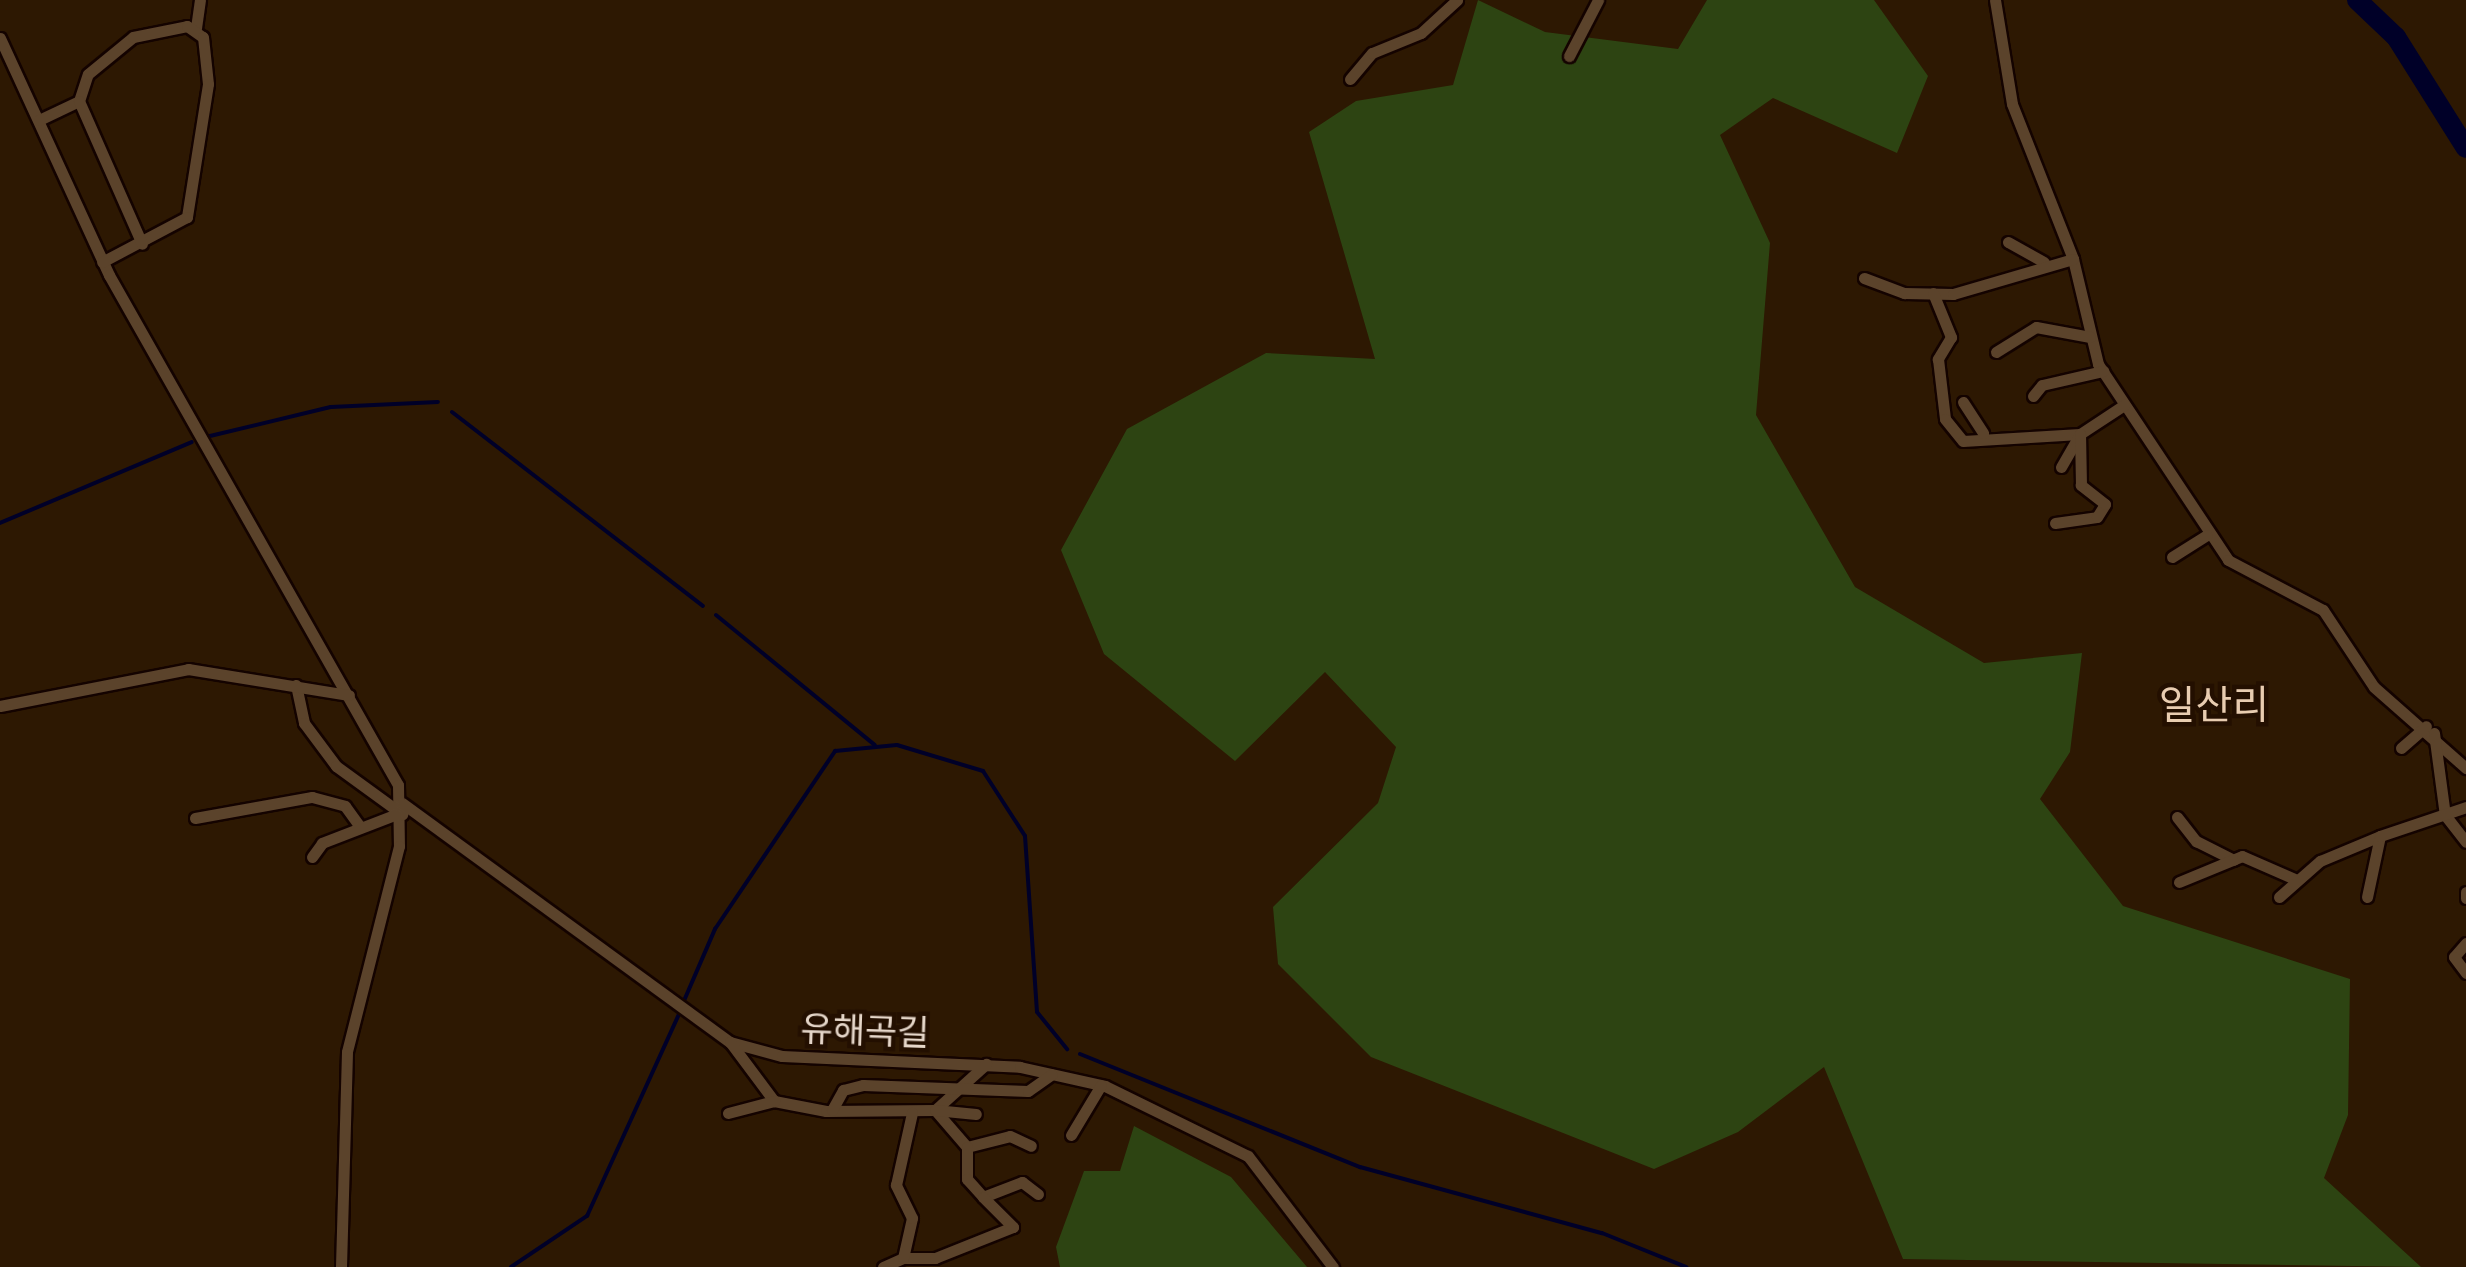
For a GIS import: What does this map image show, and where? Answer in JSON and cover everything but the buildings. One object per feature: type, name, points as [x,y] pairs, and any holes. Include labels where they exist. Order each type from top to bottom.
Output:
[{"type":"street","points":[[102,262],[180,226],[190,205],[208,84],[196,28],[200,0]]},
{"type":"street","points":[[1350,78],[1372,54],[1420,32],[1456,0]]},
{"type":"street","points":[[1568,56],[1598,0]]},
{"type":"street","points":[[1995,0],[2012,104],[2073,259],[2090,337],[2103,371],[2207,535],[2228,560],[2323,610],[2374,687],[2430,730],[2466,768]]},
{"type":"street","points":[[39,120],[78,100],[88,74],[133,37],[196,28]]},
{"type":"street","points":[[0,38],[102,262],[349,695],[402,808],[347,1052],[340,1267]]},
{"type":"street","points":[[78,100],[142,244]]},
{"type":"street","points":[[2008,242],[2044,262]]},
{"type":"street","points":[[1864,278],[1933,293],[2044,262],[2073,259]]},
{"type":"street","points":[[1933,293],[1951,337],[1938,359],[1945,420],[1962,440],[1983,433],[2080,434]]},
{"type":"street","points":[[1996,352],[2036,327],[2090,337]]},
{"type":"street","points":[[2032,396],[2042,385],[2103,371]]},
{"type":"street","points":[[1964,402],[1983,433]]},
{"type":"street","points":[[2061,467],[2080,434],[2124,405]]},
{"type":"street","points":[[2055,523],[2097,517],[2105,504],[2081,485],[2080,434]]},
{"type":"street","points":[[2172,557],[2207,535]]},
{"type":"street","points":[[0,706],[188,669],[349,695]]},
{"type":"street","name":"유해곡길","points":[[296,685],[304,724],[336,766],[402,808],[656,996],[730,1042],[782,1056],[986,1064],[1101,1085],[1248,1156],[1333,1267]]},
{"type":"street","points":[[2401,748],[2430,730]]},
{"type":"street","points":[[2430,730],[2445,815],[2466,842]]},
{"type":"street","points":[[196,818],[312,797],[345,806],[360,825]]},
{"type":"street","points":[[2278,898],[2296,880],[2380,836],[2466,806]]},
{"type":"street","points":[[312,857],[360,825],[402,808]]},
{"type":"street","points":[[2178,817],[2196,841],[2234,860],[2278,864],[2296,880]]},
{"type":"street","points":[[2366,897],[2380,836]]},
{"type":"street","points":[[2179,882],[2234,860]]},
{"type":"street","points":[[2466,943],[2454,958],[2466,974]]},
{"type":"street","points":[[730,1042],[774,1100]]},
{"type":"street","points":[[935,1110],[986,1064]]},
{"type":"street","points":[[832,1110],[843,1090],[863,1084],[959,1085],[1028,1091],[1052,1074]]},
{"type":"street","points":[[1071,1134],[1101,1085]]},
{"type":"street","points":[[728,1113],[774,1100],[832,1110],[976,1114]]},
{"type":"street","points":[[883,1267],[903,1258],[934,1262],[1013,1227],[966,1179],[967,1146],[935,1110]]},
{"type":"street","points":[[903,1258],[912,1218],[896,1185],[912,1113]]},
{"type":"street","points":[[967,1146],[1010,1136],[1031,1146]]},
{"type":"street","points":[[983,1197],[1022,1182],[1038,1194]]},
{"type":"green space","points":[[1478,0],[1545,32],[1678,49],[1707,0],[1874,0],[1928,76],[1897,153],[1773,98],[1720,135],[1770,243],[1756,415],[1855,587],[1984,663],[2082,653],[2070,752],[2040,799],[2123,906],[2350,979],[2348,1115],[2324,1178],[2421,1267],[1903,1259],[1824,1067],[1738,1132],[1654,1169],[1371,1057],[1278,964],[1273,907],[1378,803],[1396,747],[1325,672],[1235,761],[1104,654],[1061,550],[1127,429],[1266,353],[1375,359],[1309,132],[1356,101],[1453,85]]},
{"type":"green space","points":[[1134,1126],[1231,1177],[1307,1267],[1060,1267],[1056,1247],[1084,1171],[1120,1171]]},
{"type":"waterway","points":[[2357,0],[2396,37],[2466,148]]},
{"type":"waterway","points":[[210,436],[331,407],[438,402]]},
{"type":"waterway","points":[[452,412],[703,606]]},
{"type":"waterway","points":[[0,523],[192,442]]},
{"type":"waterway","points":[[716,615],[875,745]]},
{"type":"waterway","points":[[683,1003],[715,929],[835,751],[897,745],[983,771],[1025,836],[1037,1012],[1067,1049]]},
{"type":"waterway","points":[[511,1267],[587,1216],[680,1012]]},
{"type":"waterway","points":[[1080,1054],[1360,1167],[1602,1233],[1686,1267]]},
{"type":"district","name":"일산리","points":[[2214,705]]}]
